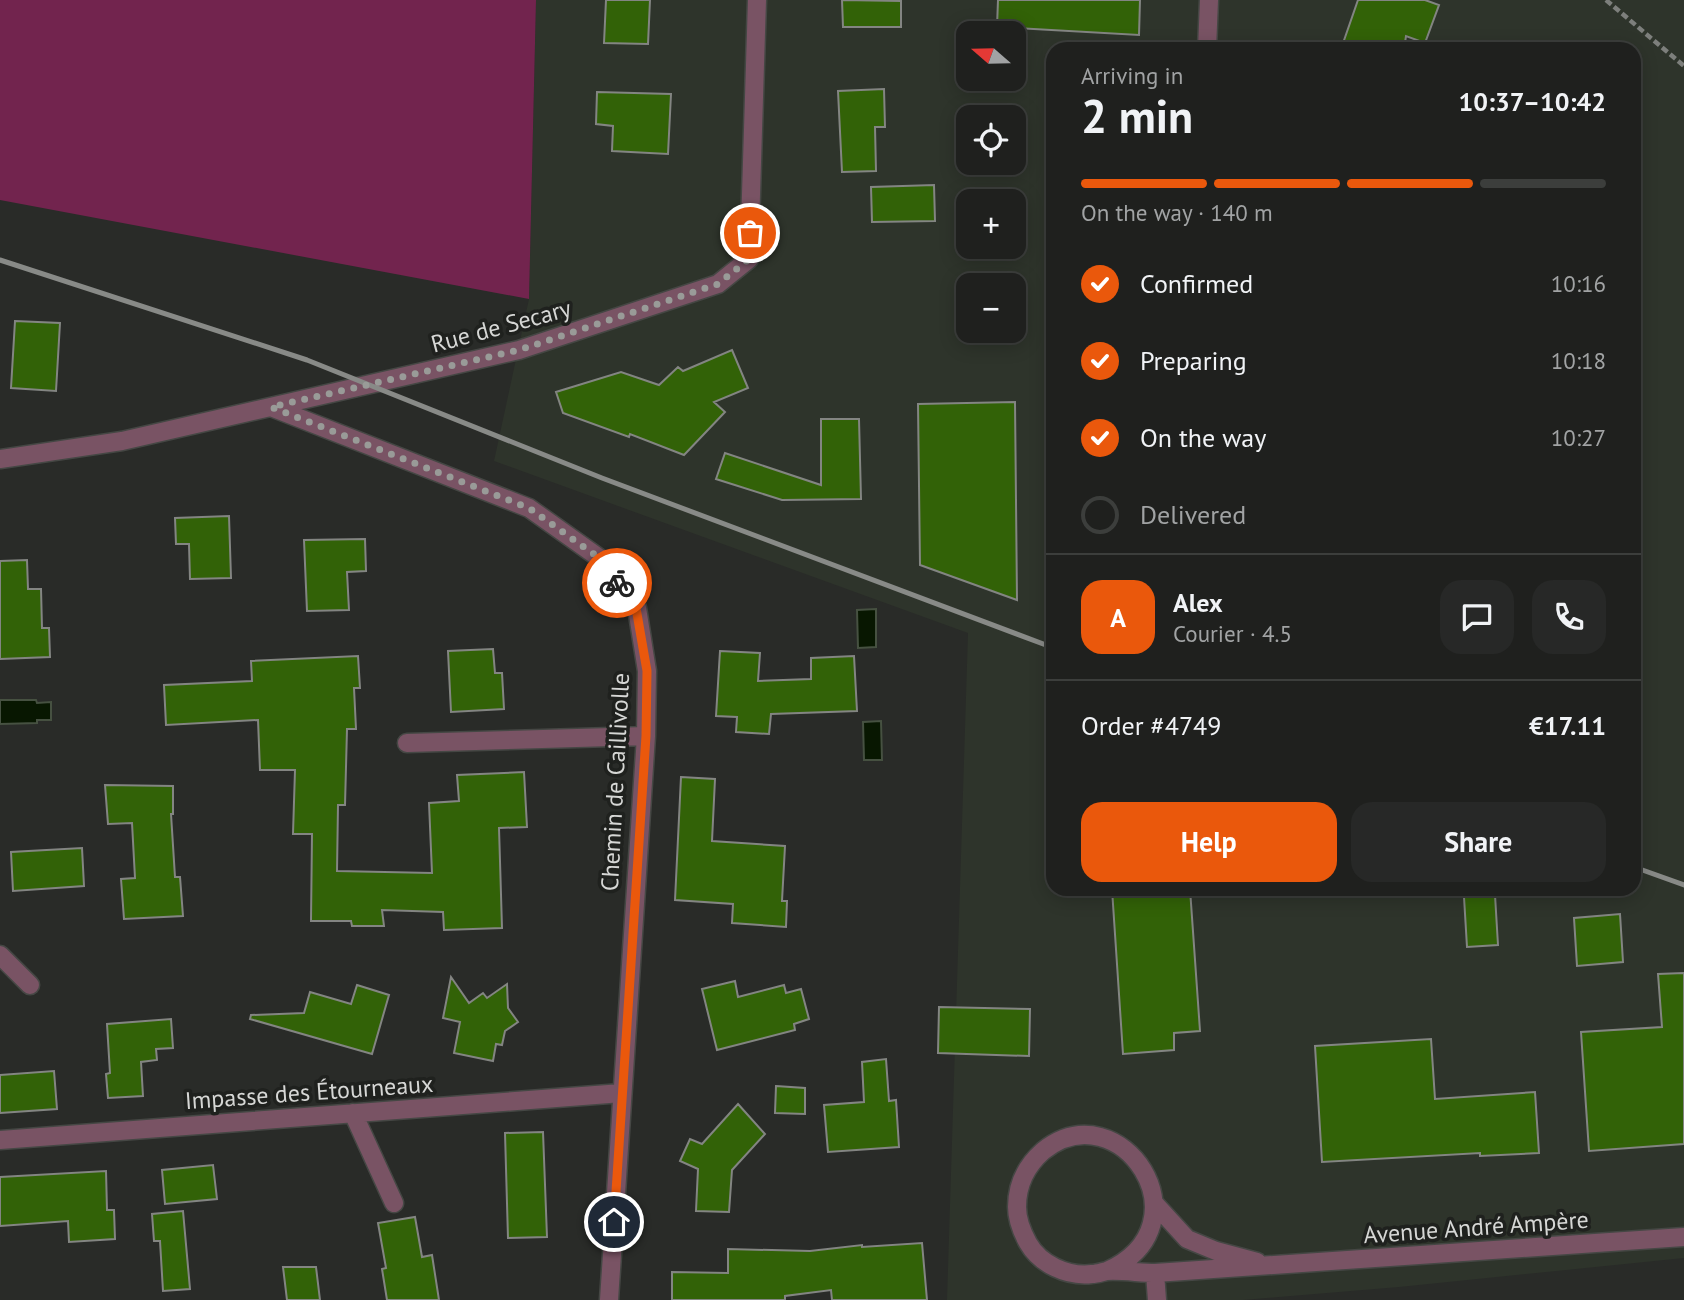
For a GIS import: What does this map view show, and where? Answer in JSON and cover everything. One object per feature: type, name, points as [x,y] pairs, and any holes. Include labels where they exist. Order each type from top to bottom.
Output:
[{"type":"street","name":"Rue de Secary","points":[[0,459],[122,441],[519,350],[718,284],[749,259],[757,0]]},
{"type":"street","points":[[1207,42],[1209,0]]},
{"type":"street","name":"Chemin de Caillivolle","points":[[271,407],[529,508],[598,557],[636,608],[647,671],[646,736],[609,1300]]},
{"type":"street","points":[[407,743],[646,736]]},
{"type":"street","points":[[0,955],[30,985]]},
{"type":"street","name":"Impasse des Étourneaux","points":[[0,1140],[622,1093]]},
{"type":"street","points":[[353,1113],[394,1203]]},
{"type":"street","name":"Avenue André Ampère","points":[[1271,1266],[1216,1251],[1187,1239],[1155,1204],[1152,1186],[1144,1168],[1132,1154],[1107,1140],[1079,1137],[1060,1141],[1044,1151],[1031,1164],[1017,1196],[1017,1214],[1022,1231],[1030,1246],[1042,1259],[1056,1268],[1090,1275],[1107,1271],[1155,1273],[1271,1266],[1684,1237]]},
{"type":"street","points":[[1107,1271],[1124,1264],[1142,1245],[1153,1222],[1155,1204]]},
{"type":"street","points":[[1155,1273],[1157,1300]]},
{"type":"path","points":[[1606,0],[1684,66]]},
{"type":"shaded area","points":[[0,0],[536,0],[529,299],[0,200]]},
{"type":"shaded area","points":[[536,0],[1684,0],[1684,1258],[1243,1300],[947,1300],[968,633],[494,461],[529,299]]},
{"type":"shaded area","points":[[876,609],[876,647],[858,648],[857,610]]},
{"type":"shaded area","points":[[0,700],[36,700],[37,703],[51,702],[51,720],[0,724]]},
{"type":"shaded area","points":[[881,721],[882,760],[864,760],[863,722]]},
{"type":"building","points":[[606,0],[650,0],[648,44],[604,43]]},
{"type":"building","points":[[842,0],[901,1],[901,27],[843,27]]},
{"type":"building","points":[[998,0],[1140,0],[1139,35],[1026,29],[1026,21],[997,21]]},
{"type":"building","points":[[1358,0],[1425,0],[1439,5],[1425,42],[1406,36],[1405,42],[1343,42]]},
{"type":"building","points":[[884,89],[885,127],[875,127],[876,171],[842,172],[838,91]]},
{"type":"building","points":[[597,92],[671,94],[668,154],[612,151],[613,126],[596,124]]},
{"type":"building","points":[[934,185],[935,221],[872,222],[871,187]]},
{"type":"building","points":[[15,321],[60,323],[56,391],[11,388]]},
{"type":"building","points":[[732,350],[748,388],[714,402],[725,412],[684,455],[630,434],[629,437],[563,413],[556,392],[621,372],[659,385],[678,367],[683,371]]},
{"type":"building","points":[[1015,402],[1017,600],[920,565],[918,404]]},
{"type":"building","points":[[821,419],[859,419],[861,499],[782,500],[716,479],[725,453],[821,485]]},
{"type":"building","points":[[229,516],[231,578],[190,579],[189,544],[176,544],[175,518]]},
{"type":"building","points":[[365,539],[366,571],[347,572],[349,610],[307,611],[304,540]]},
{"type":"building","points":[[27,560],[28,589],[41,589],[42,628],[49,628],[50,657],[0,659],[0,561]]},
{"type":"building","points":[[493,649],[495,673],[502,673],[504,709],[451,712],[448,651]]},
{"type":"building","points":[[720,651],[760,653],[758,681],[811,679],[811,658],[854,656],[857,711],[771,714],[769,734],[736,732],[737,717],[716,716]]},
{"type":"building","points":[[358,656],[360,688],[354,688],[356,729],[347,729],[345,805],[338,805],[337,871],[432,873],[429,803],[459,801],[457,775],[524,772],[527,827],[499,828],[502,928],[444,930],[443,912],[382,910],[384,926],[352,926],[351,921],[311,921],[312,834],[293,834],[295,770],[260,770],[258,720],[166,725],[164,685],[252,681],[251,661]]},
{"type":"building","points":[[681,777],[715,779],[712,841],[785,846],[782,901],[787,901],[786,927],[732,923],[733,904],[675,900]]},
{"type":"building","points":[[105,785],[173,786],[171,814],[175,877],[180,877],[183,916],[124,919],[121,879],[135,878],[132,823],[108,824]]},
{"type":"building","points":[[82,848],[84,886],[13,891],[11,852]]},
{"type":"building","points":[[1112,896],[1190,896],[1200,1031],[1174,1033],[1174,1050],[1123,1054]]},
{"type":"building","points":[[1495,896],[1498,945],[1467,947],[1464,897]]},
{"type":"building","points":[[1620,914],[1623,962],[1577,966],[1574,918]]},
{"type":"building","points":[[1684,973],[1684,1144],[1589,1151],[1581,1032],[1662,1027],[1658,974]]},
{"type":"building","points":[[451,977],[469,1003],[483,993],[487,998],[507,984],[508,1008],[518,1022],[505,1031],[502,1045],[496,1044],[493,1061],[454,1053],[460,1022],[443,1018]]},
{"type":"building","points":[[735,981],[738,997],[784,985],[786,993],[801,989],[809,1019],[794,1024],[795,1030],[717,1050],[702,989]]},
{"type":"building","points":[[357,985],[389,995],[372,1054],[250,1019],[251,1015],[304,1013],[310,992],[351,1004]]},
{"type":"building","points":[[939,1007],[1030,1009],[1029,1056],[938,1053]]},
{"type":"building","points":[[171,1019],[173,1048],[156,1049],[157,1060],[141,1062],[143,1096],[108,1098],[106,1074],[110,1073],[107,1024]]},
{"type":"building","points":[[1431,1039],[1435,1099],[1535,1092],[1539,1153],[1480,1156],[1480,1153],[1322,1162],[1315,1046]]},
{"type":"building","points":[[886,1059],[889,1101],[896,1100],[899,1147],[828,1152],[824,1105],[864,1102],[862,1062]]},
{"type":"building","points":[[54,1071],[57,1109],[0,1113],[0,1075]]},
{"type":"building","points":[[776,1086],[805,1088],[805,1114],[775,1113]]},
{"type":"building","points":[[738,1104],[765,1134],[732,1170],[729,1212],[696,1211],[698,1169],[680,1161],[690,1139],[702,1144]]},
{"type":"building","points":[[543,1132],[547,1237],[508,1238],[505,1133]]},
{"type":"building","points":[[213,1165],[217,1199],[165,1204],[162,1170]]},
{"type":"building","points":[[106,1171],[107,1210],[114,1210],[115,1239],[69,1242],[68,1221],[0,1226],[0,1177]]},
{"type":"building","points":[[183,1211],[190,1289],[163,1291],[160,1241],[154,1241],[152,1214]]},
{"type":"building","points":[[415,1217],[422,1257],[432,1255],[439,1300],[387,1300],[382,1269],[386,1268],[378,1223]]},
{"type":"building","points":[[922,1243],[927,1300],[832,1300],[831,1290],[785,1296],[785,1300],[672,1300],[672,1272],[728,1273],[728,1249],[810,1251],[862,1245]]},
{"type":"building","points":[[283,1267],[316,1267],[320,1300],[287,1300]]},
{"type":"railway","points":[[0,260],[307,360],[602,478],[1046,645]]},
{"type":"railway","points":[[1641,870],[1684,885]]},
{"type":"way so far","points":[[617,583],[598,557],[529,508],[271,407],[519,350],[718,284],[749,259],[750,233]]},
{"type":"route","points":[[614,1222],[646,736],[647,671],[636,608],[617,583]]}]
